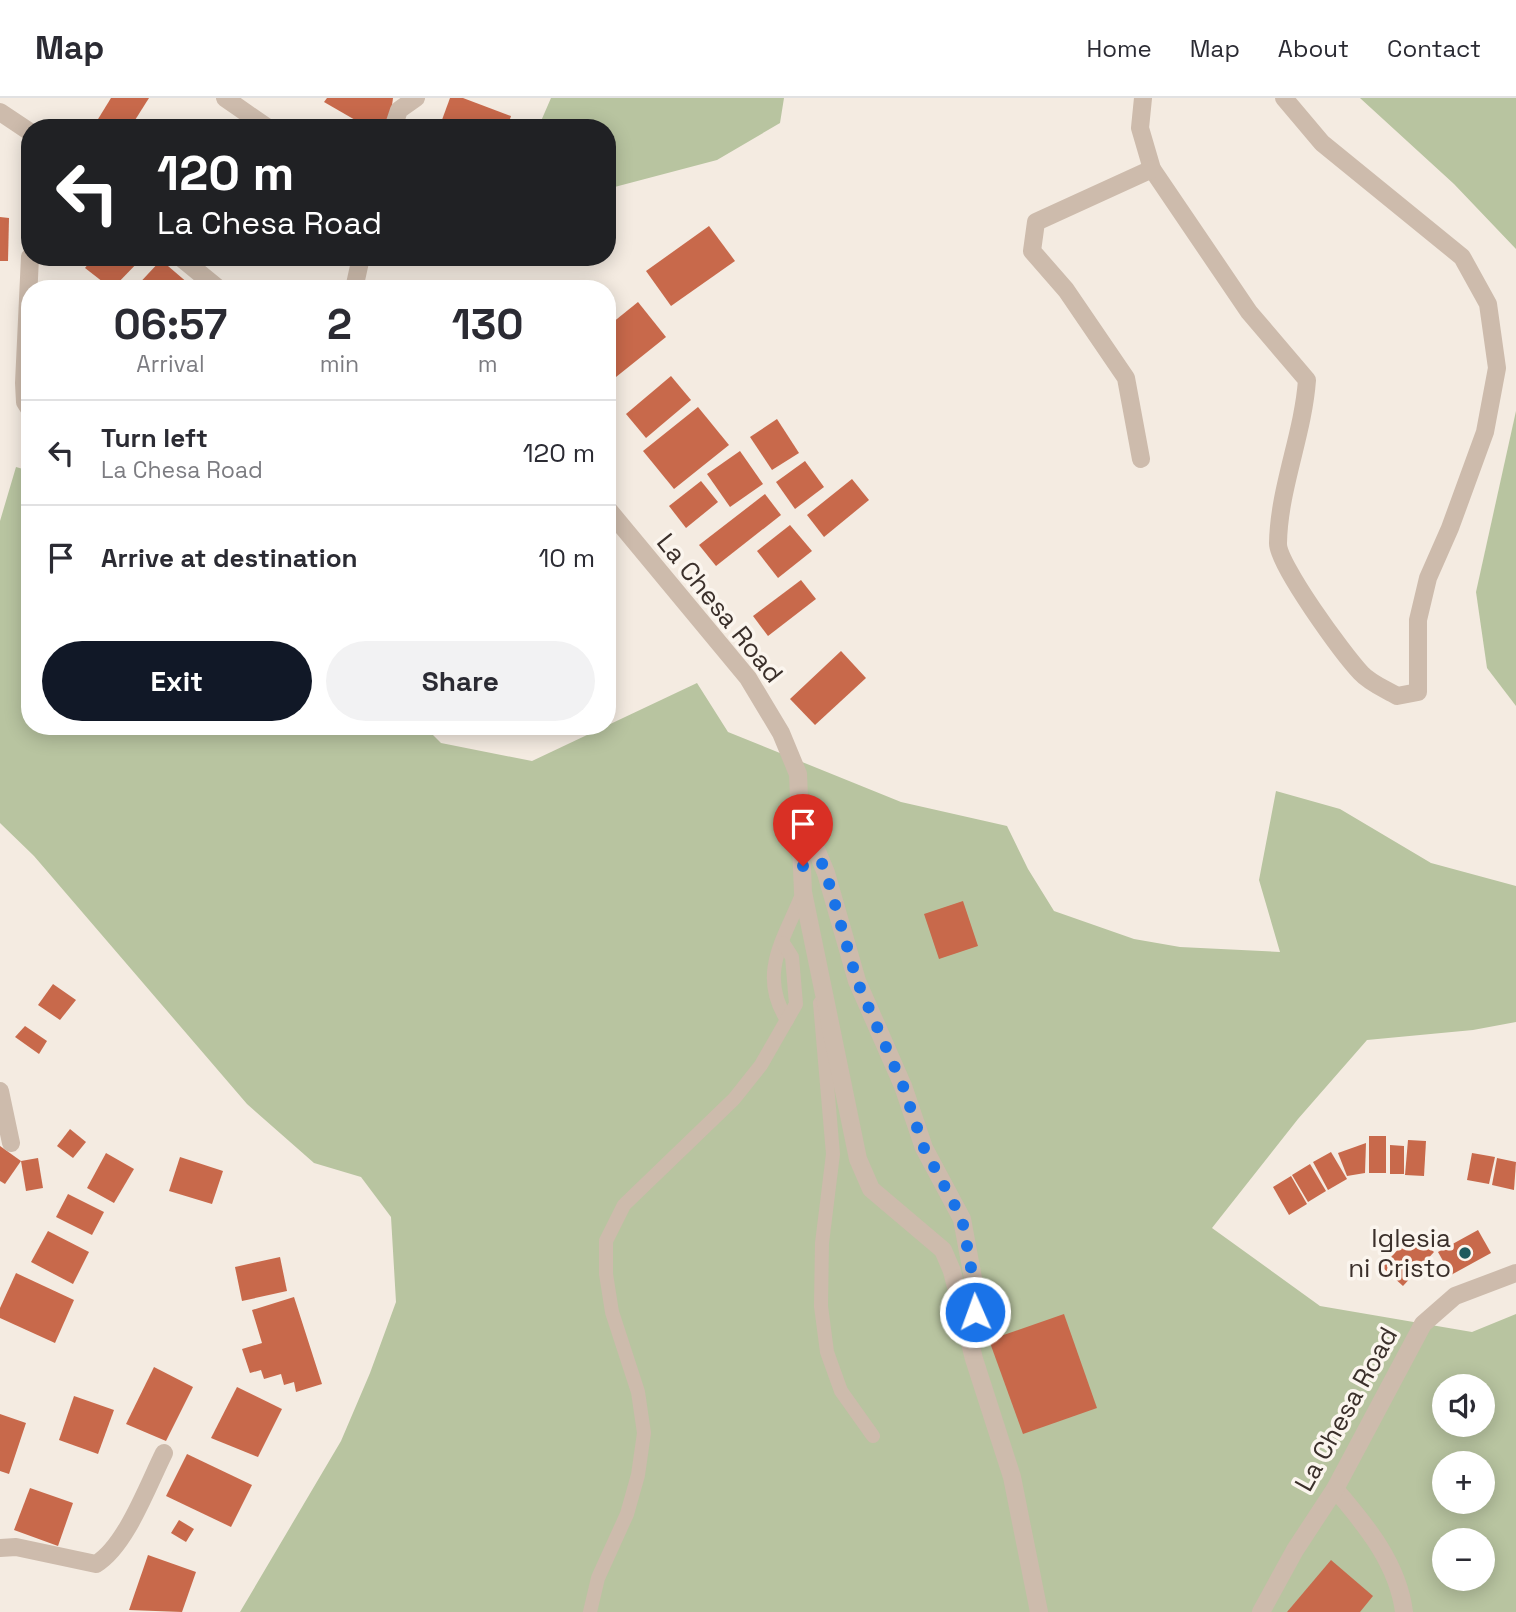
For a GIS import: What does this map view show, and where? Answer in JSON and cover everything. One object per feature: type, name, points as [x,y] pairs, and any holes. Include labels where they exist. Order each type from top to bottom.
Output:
[{"type":"street","points":[[225,98],[255,119]]},
{"type":"street","points":[[396,119],[399,110],[416,98]]},
{"type":"street","points":[[1143,98],[1140,128],[1152,169],[1248,312],[1307,380],[1305,416],[1291,461],[1277,547],[1315,614],[1363,675],[1397,696],[1418,692],[1418,620],[1425,588],[1485,432],[1497,368],[1488,304],[1462,257],[1322,143],[1284,98]]},
{"type":"street","points":[[0,112],[21,126]]},
{"type":"street","points":[[1141,459],[1126,378],[1066,290],[1032,251],[1035,222],[1152,169]]},
{"type":"street","points":[[191,266],[208,280]]},
{"type":"street","name":"La Chesa Road","points":[[616,519],[748,678],[782,733],[798,774],[803,892],[817,947],[858,1159],[871,1189],[943,1250],[952,1271],[974,1359],[1012,1478],[1039,1612]]},
{"type":"street","points":[[801,813],[826,873],[857,981],[903,1086],[924,1148],[962,1219],[975,1289],[974,1359]]},
{"type":"street","points":[[0,1091],[11,1143]]},
{"type":"street","name":"La Chesa Road","points":[[1261,1612],[1295,1550],[1335,1489],[1423,1324],[1455,1296],[1516,1273]]},
{"type":"street","points":[[0,1548],[16,1547],[96,1564],[107,1557],[117,1543],[164,1453]]},
{"type":"street","points":[[1335,1489],[1383,1553],[1402,1596],[1404,1612]]},
{"type":"lane","points":[[787,1020],[777,1004],[774,958],[783,943],[803,892]]},
{"type":"lane","points":[[590,1612],[598,1578],[627,1514],[638,1475],[644,1433],[638,1392],[612,1312],[606,1274],[606,1241],[624,1205],[734,1099],[761,1065],[796,1004],[792,957],[783,943]]},
{"type":"lane","points":[[817,947],[822,1052],[833,1154],[822,1243],[821,1306],[827,1352],[841,1391],[873,1436]]},
{"type":"green space","points":[[551,98],[784,98],[780,123],[717,160],[616,187],[616,119],[542,119]]},
{"type":"green space","points":[[1360,98],[1516,98],[1516,249],[1454,184]]},
{"type":"green space","points":[[1516,411],[1516,706],[1487,668],[1476,592]]},
{"type":"green space","points":[[16,467],[21,468],[21,735],[433,735],[441,743],[532,761],[587,735],[616,735],[616,721],[697,683],[728,732],[901,802],[1007,826],[1028,869],[1054,911],[1134,939],[1180,947],[1280,952],[1259,880],[1276,791],[1340,809],[1431,863],[1516,886],[1516,1022],[1473,1030],[1367,1040],[1298,1119],[1212,1228],[1320,1306],[1472,1332],[1516,1314],[1516,1612],[240,1612],[341,1441],[370,1373],[396,1302],[391,1217],[361,1177],[314,1163],[247,1104],[34,856],[0,823],[0,521]]},
{"type":"building","points":[[111,98],[149,98],[136,119],[98,119]]},
{"type":"building","points":[[327,98],[393,98],[390,119],[353,119],[324,102]]},
{"type":"building","points":[[450,98],[463,98],[511,116],[510,119],[442,119]]},
{"type":"building","points":[[0,217],[9,218],[8,261],[0,261]]},
{"type":"building","points":[[709,226],[735,261],[671,306],[646,271]]},
{"type":"building","points":[[134,266],[121,280],[100,280],[85,268]]},
{"type":"building","points":[[155,266],[168,266],[184,280],[142,280]]},
{"type":"building","points":[[638,302],[666,337],[616,377],[616,320]]},
{"type":"building","points":[[671,376],[691,400],[646,438],[626,414]]},
{"type":"building","points":[[698,407],[729,445],[674,489],[643,451]]},
{"type":"building","points":[[777,419],[799,453],[772,470],[750,437]]},
{"type":"building","points":[[740,451],[763,484],[730,507],[707,474]]},
{"type":"building","points":[[805,461],[824,487],[795,509],[776,482]]},
{"type":"building","points":[[852,479],[869,500],[824,537],[807,515]]},
{"type":"building","points":[[701,481],[718,502],[686,528],[669,506]]},
{"type":"building","points":[[765,494],[781,515],[716,566],[699,545]]},
{"type":"building","points":[[790,525],[812,551],[778,578],[757,551]]},
{"type":"building","points":[[801,580],[816,599],[768,636],[753,616]]},
{"type":"building","points":[[841,651],[866,678],[815,725],[790,699]]},
{"type":"building","points":[[963,901],[978,946],[939,959],[924,914]]},
{"type":"building","points":[[53,984],[76,1000],[60,1020],[38,1005]]},
{"type":"building","points":[[25,1026],[47,1041],[39,1054],[15,1037]]},
{"type":"building","points":[[70,1129],[86,1142],[73,1158],[57,1146]]},
{"type":"building","points":[[1369,1136],[1386,1136],[1386,1173],[1369,1173]]},
{"type":"building","points":[[1408,1140],[1426,1141],[1424,1176],[1405,1175]]},
{"type":"building","points":[[1366,1143],[1365,1173],[1347,1176],[1338,1153]]},
{"type":"building","points":[[1390,1145],[1404,1146],[1404,1174],[1390,1174]]},
{"type":"building","points":[[0,1146],[21,1161],[5,1184],[0,1181]]},
{"type":"building","points":[[1331,1152],[1347,1179],[1328,1190],[1313,1162]]},
{"type":"building","points":[[106,1153],[134,1169],[114,1203],[87,1188]]},
{"type":"building","points":[[1472,1153],[1495,1157],[1489,1184],[1467,1180]]},
{"type":"building","points":[[180,1157],[223,1171],[212,1204],[169,1191]]},
{"type":"building","points":[[38,1158],[43,1188],[26,1191],[21,1161]]},
{"type":"building","points":[[1497,1158],[1516,1162],[1514,1190],[1492,1185]]},
{"type":"building","points":[[1310,1164],[1326,1191],[1308,1202],[1292,1175]]},
{"type":"building","points":[[1291,1176],[1307,1204],[1289,1215],[1273,1187]]},
{"type":"building","points":[[68,1194],[104,1212],[92,1235],[56,1217]]},
{"type":"building","name":"Iglesia ni Cristo","points":[[1478,1230],[1491,1253],[1451,1275],[1438,1252]]},
{"type":"building","points":[[48,1231],[89,1252],[73,1284],[31,1262]]},
{"type":"building","points":[[1413,1233],[1434,1252],[1403,1286],[1382,1267]]},
{"type":"building","points":[[280,1257],[287,1291],[242,1301],[235,1267]]},
{"type":"building","points":[[16,1273],[74,1300],[55,1343],[0,1318],[0,1308]]},
{"type":"building","points":[[294,1297],[322,1384],[296,1392],[294,1382],[284,1385],[281,1374],[264,1379],[261,1370],[250,1373],[242,1349],[262,1343],[252,1310]]},
{"type":"building","points":[[1064,1314],[1097,1408],[1023,1434],[989,1340]]},
{"type":"building","points":[[154,1367],[193,1387],[166,1441],[126,1424]]},
{"type":"building","points":[[237,1387],[282,1409],[258,1457],[211,1438]]},
{"type":"building","points":[[74,1396],[114,1410],[98,1454],[59,1440]]},
{"type":"building","points":[[0,1414],[26,1423],[9,1474],[0,1471]]},
{"type":"building","points":[[187,1454],[252,1485],[231,1527],[166,1496]]},
{"type":"building","points":[[30,1488],[73,1503],[58,1546],[14,1530]]},
{"type":"building","points":[[179,1520],[194,1529],[186,1542],[171,1533]]},
{"type":"building","points":[[148,1555],[196,1572],[182,1612],[129,1610]]},
{"type":"building","points":[[1331,1560],[1373,1596],[1360,1612],[1287,1612]]},
{"type":"place","name":"Iglesia ni Cristo","points":[[1465,1253]]},
{"type":"route","points":[[803,866],[801,813],[826,873],[857,981],[903,1086],[924,1148],[962,1219],[975,1289],[975,1312]]}]
